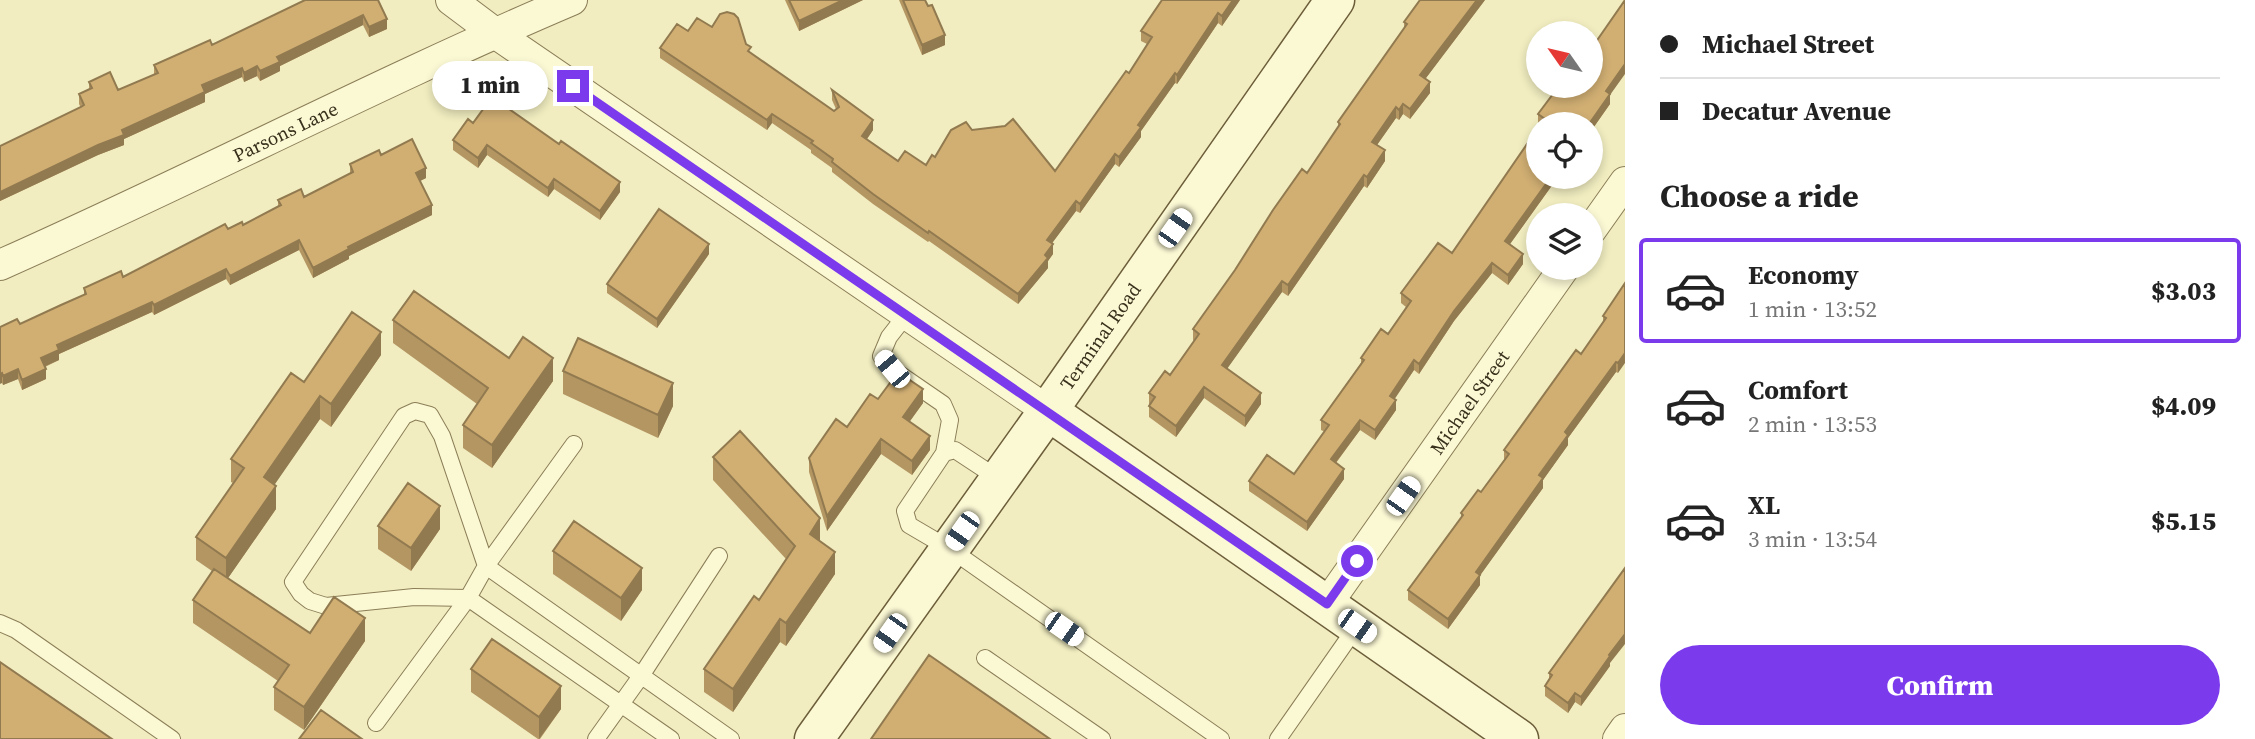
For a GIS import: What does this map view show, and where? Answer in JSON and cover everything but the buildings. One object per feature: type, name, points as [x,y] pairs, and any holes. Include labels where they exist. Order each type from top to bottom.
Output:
[{"type":"main road","name":"Terminal Road","points":[[814,739],[1048,411],[1335,0]]},
{"type":"main road","points":[[1048,411],[1518,739]]},
{"type":"street","points":[[451,0],[495,33],[1048,411]]},
{"type":"street","name":"Parsons Lane","points":[[0,265],[96,223],[495,33],[572,0]]},
{"type":"street","points":[[1603,213],[1625,182]]},
{"type":"street","name":"Michael Street","points":[[1342,615],[1556,280]]},
{"type":"street","points":[[1618,739],[1625,729]]},
{"type":"lane","points":[[907,314],[889,337],[881,356],[892,369],[943,404],[950,420],[944,453],[905,512],[909,525],[950,549],[1221,739]]},
{"type":"lane","points":[[671,739],[468,598],[414,597],[326,606],[310,601],[301,594],[293,582],[404,416],[415,411],[430,415],[442,436],[486,566],[731,739]]},
{"type":"lane","points":[[376,723],[468,598],[486,566],[574,444]]},
{"type":"lane","points":[[944,453],[955,450],[999,479]]},
{"type":"lane","points":[[596,739],[641,676],[719,556]]},
{"type":"lane","points":[[1278,739],[1342,615]]},
{"type":"lane","points":[[0,623],[16,630],[173,739]]},
{"type":"lane","points":[[985,658],[1102,739]]},
{"type":"route","points":[[573,86],[1327,604],[1357,561]]}]
